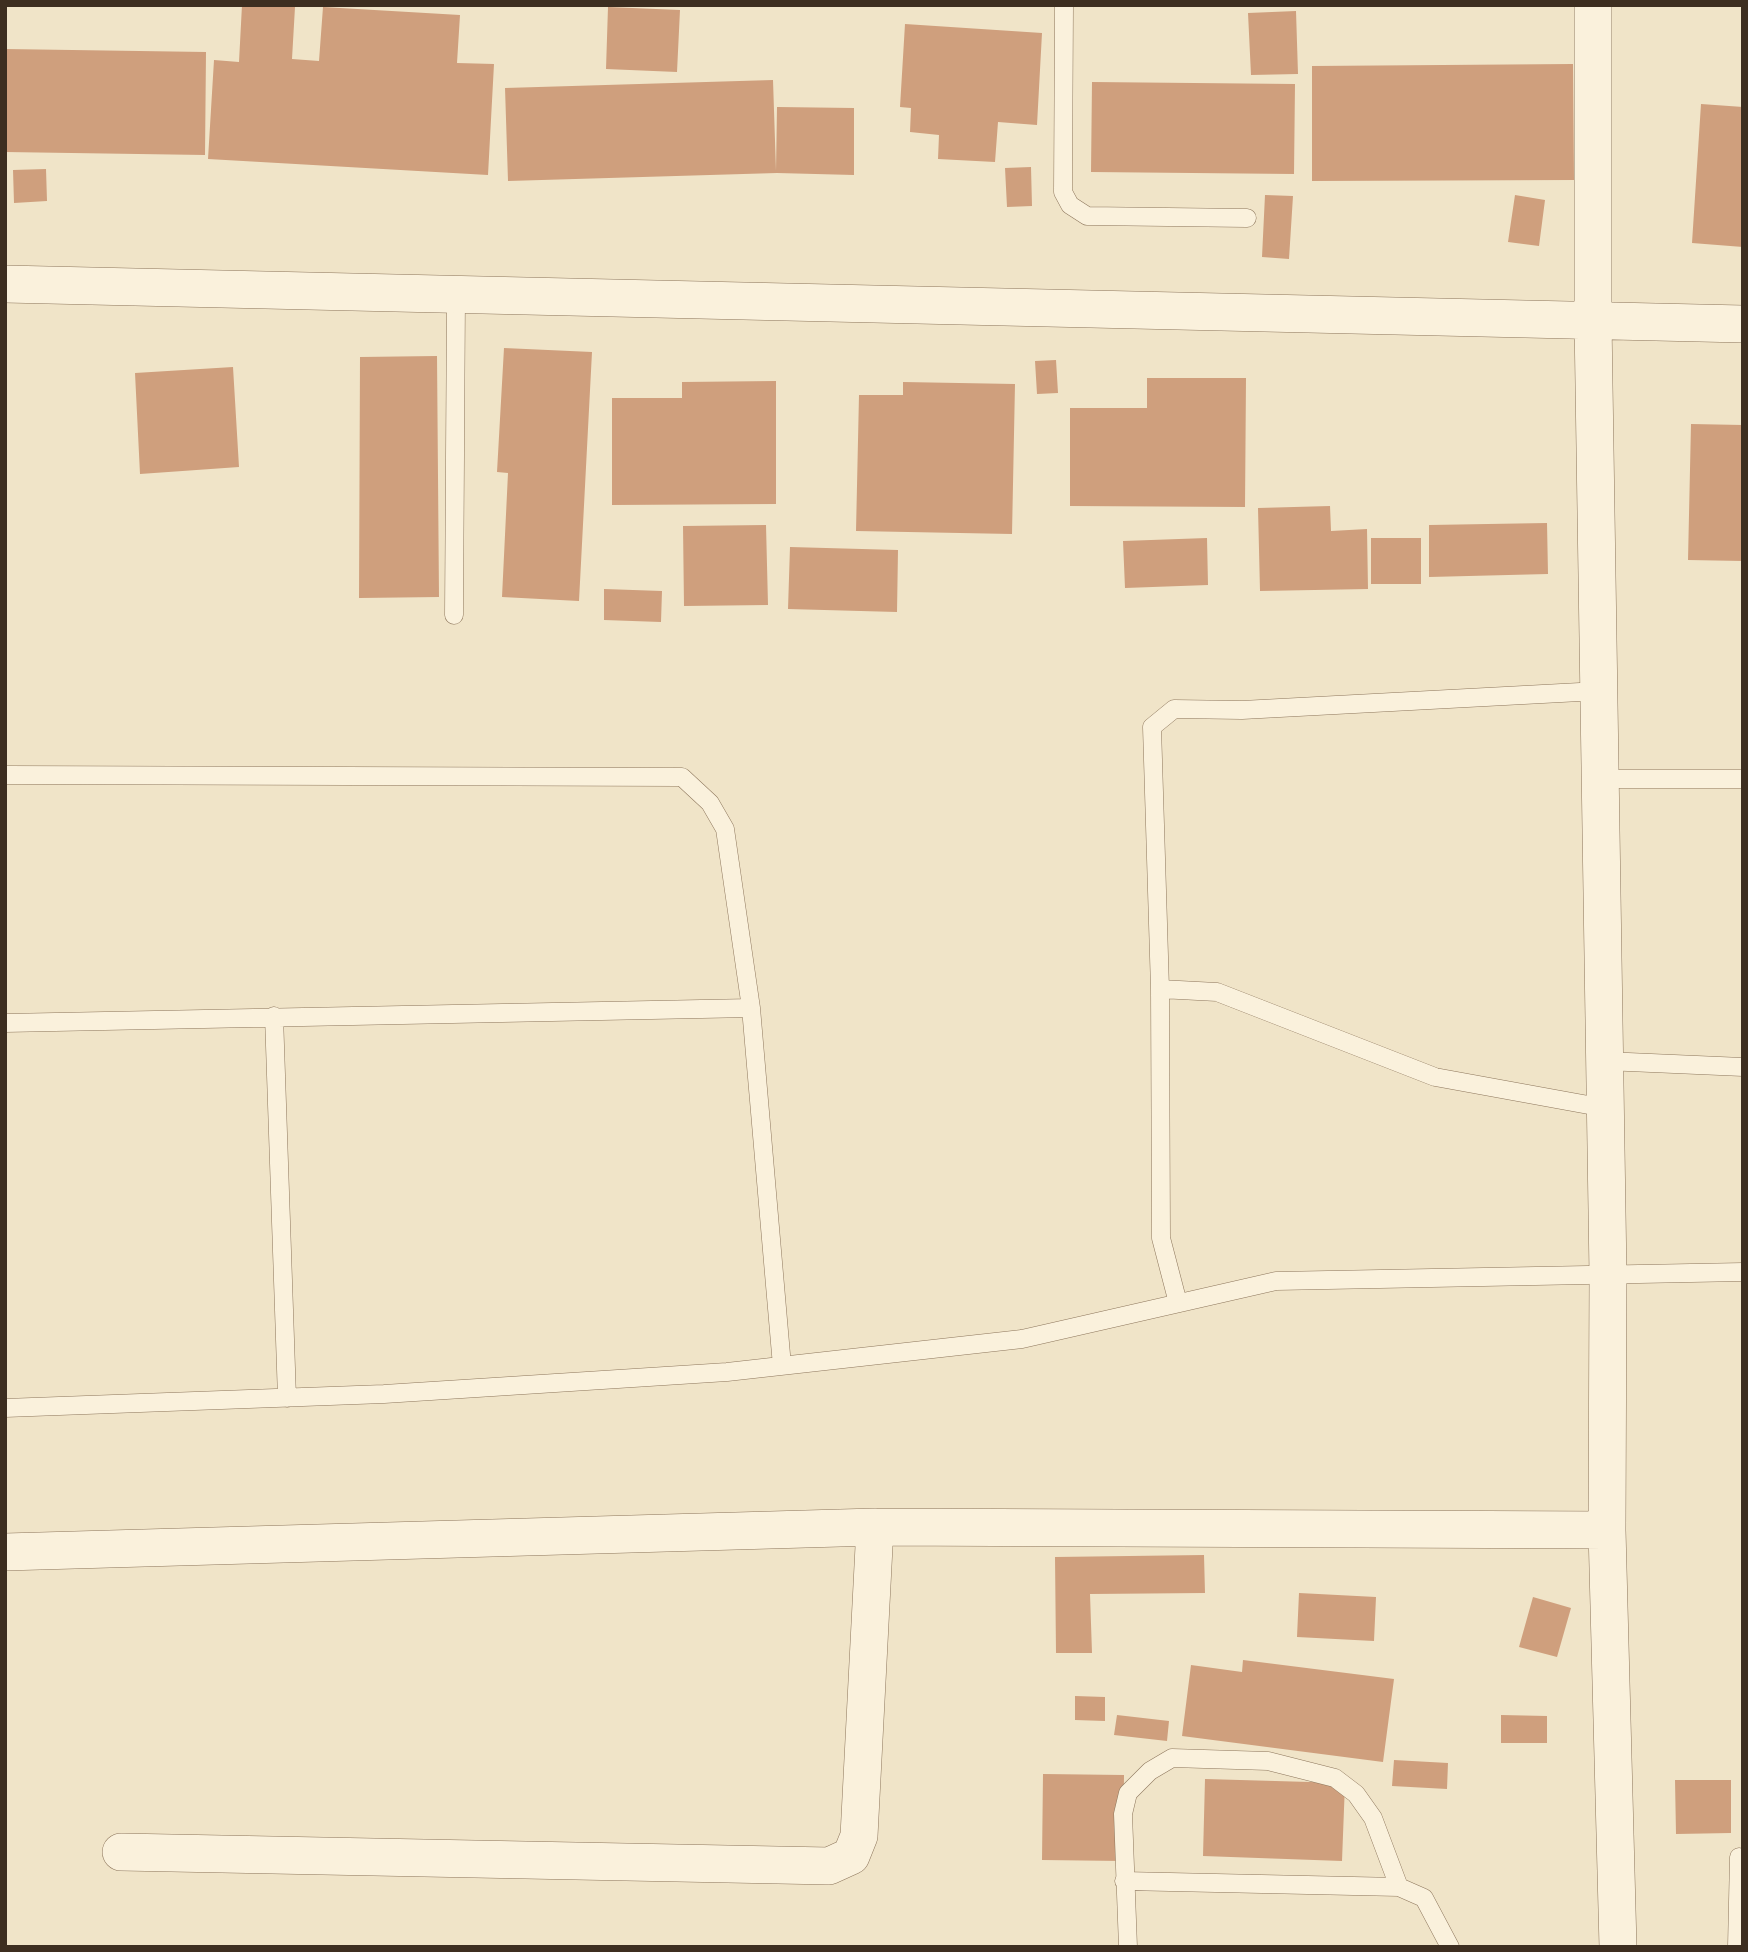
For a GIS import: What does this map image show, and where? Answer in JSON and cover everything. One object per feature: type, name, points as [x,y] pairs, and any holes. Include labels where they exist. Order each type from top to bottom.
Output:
[{"type":"street","points":[[1593,5],[1593,321],[1608,1274],[1606,1530],[1618,1947]]},
{"type":"street","points":[[5,284],[1743,324]]},
{"type":"street","points":[[5,1552],[875,1527],[1606,1530]]},
{"type":"street","points":[[121,1852],[829,1866],[851,1856],[859,1836],[875,1527]]},
{"type":"lane","points":[[1064,5],[1063,192],[1070,205],[1087,216],[1247,218]]},
{"type":"lane","points":[[454,615],[456,296]]},
{"type":"lane","points":[[1178,1303],[1161,1238],[1160,989],[1152,727],[1174,709],[1241,710],[1599,691]]},
{"type":"lane","points":[[5,775],[682,777],[710,803],[725,829],[751,1008],[782,1366]]},
{"type":"lane","points":[[1600,779],[1743,779]]},
{"type":"lane","points":[[1160,989],[1217,992],[1435,1077],[1605,1108]]},
{"type":"lane","points":[[5,1023],[751,1008]]},
{"type":"lane","points":[[274,1016],[287,1398]]},
{"type":"lane","points":[[1605,1061],[1743,1067]]},
{"type":"lane","points":[[5,1408],[439,1391],[782,1366],[1022,1339],[1276,1281],[1743,1272]]},
{"type":"lane","points":[[1128,1947],[1123,1814],[1128,1793],[1150,1771],[1172,1758],[1268,1761],[1335,1778],[1356,1794],[1373,1818],[1399,1887]]},
{"type":"lane","points":[[1737,1947],[1739,1857]]},
{"type":"lane","points":[[1124,1881],[1399,1887],[1424,1898],[1450,1947]]},
{"type":"building","points":[[242,5],[295,7],[292,59],[319,61],[323,7],[460,15],[457,63],[494,64],[488,175],[208,159],[214,60],[239,62]]},
{"type":"building","points":[[608,7],[680,10],[677,72],[606,69]]},
{"type":"building","points":[[1296,11],[1298,74],[1251,75],[1248,13]]},
{"type":"building","points":[[905,24],[1042,33],[1037,125],[998,122],[995,162],[938,159],[939,135],[910,132],[911,108],[900,107]]},
{"type":"building","points":[[5,49],[206,52],[205,155],[5,152]]},
{"type":"building","points":[[1573,64],[1574,180],[1312,181],[1312,66]]},
{"type":"building","points":[[773,80],[776,171],[777,107],[854,108],[854,175],[777,173],[508,181],[505,88]]},
{"type":"building","points":[[1092,82],[1295,84],[1294,174],[1091,172]]},
{"type":"building","points":[[1701,104],[1743,107],[1743,247],[1692,243]]},
{"type":"building","points":[[1031,167],[1032,206],[1007,207],[1005,168]]},
{"type":"building","points":[[46,169],[47,201],[14,203],[13,170]]},
{"type":"building","points":[[1265,195],[1293,196],[1289,259],[1262,257]]},
{"type":"building","points":[[1515,195],[1545,200],[1539,246],[1508,242]]},
{"type":"building","points":[[504,348],[592,352],[579,601],[502,597],[508,473],[497,472]]},
{"type":"building","points":[[437,356],[439,597],[359,598],[360,357]]},
{"type":"building","points":[[1056,360],[1058,393],[1037,394],[1035,361]]},
{"type":"building","points":[[233,367],[239,467],[140,474],[135,373]]},
{"type":"building","points":[[1147,378],[1246,378],[1245,507],[1070,506],[1070,408],[1147,408]]},
{"type":"building","points":[[776,381],[776,504],[612,505],[612,398],[682,398],[682,382]]},
{"type":"building","points":[[903,382],[1015,384],[1012,534],[856,531],[859,395],[903,395]]},
{"type":"building","points":[[1691,424],[1743,425],[1743,561],[1688,560]]},
{"type":"building","points":[[1330,506],[1331,531],[1367,529],[1368,589],[1260,591],[1258,508]]},
{"type":"building","points":[[1547,523],[1548,574],[1429,577],[1429,525]]},
{"type":"building","points":[[766,525],[768,605],[684,606],[683,526]]},
{"type":"building","points":[[1207,538],[1208,585],[1125,588],[1123,541]]},
{"type":"building","points":[[1371,538],[1421,538],[1421,584],[1371,584]]},
{"type":"building","points":[[790,547],[898,550],[897,612],[788,609]]},
{"type":"building","points":[[604,589],[662,591],[661,622],[604,620]]},
{"type":"building","points":[[1204,1555],[1205,1593],[1090,1594],[1092,1653],[1056,1653],[1055,1557]]},
{"type":"building","points":[[1299,1593],[1376,1597],[1374,1641],[1297,1637]]},
{"type":"building","points":[[1533,1597],[1571,1608],[1557,1657],[1519,1647]]},
{"type":"building","points":[[1243,1660],[1394,1679],[1383,1762],[1182,1736],[1191,1665],[1242,1672]]},
{"type":"building","points":[[1075,1696],[1105,1697],[1105,1721],[1075,1720]]},
{"type":"building","points":[[1117,1715],[1169,1721],[1167,1741],[1114,1735]]},
{"type":"building","points":[[1501,1715],[1547,1716],[1547,1743],[1501,1743]]},
{"type":"building","points":[[1394,1760],[1448,1763],[1447,1789],[1392,1786]]},
{"type":"building","points":[[1043,1774],[1124,1775],[1123,1861],[1042,1860]]},
{"type":"building","points":[[1205,1779],[1345,1783],[1342,1861],[1203,1856]]},
{"type":"building","points":[[1675,1780],[1731,1780],[1731,1833],[1676,1834]]}]
